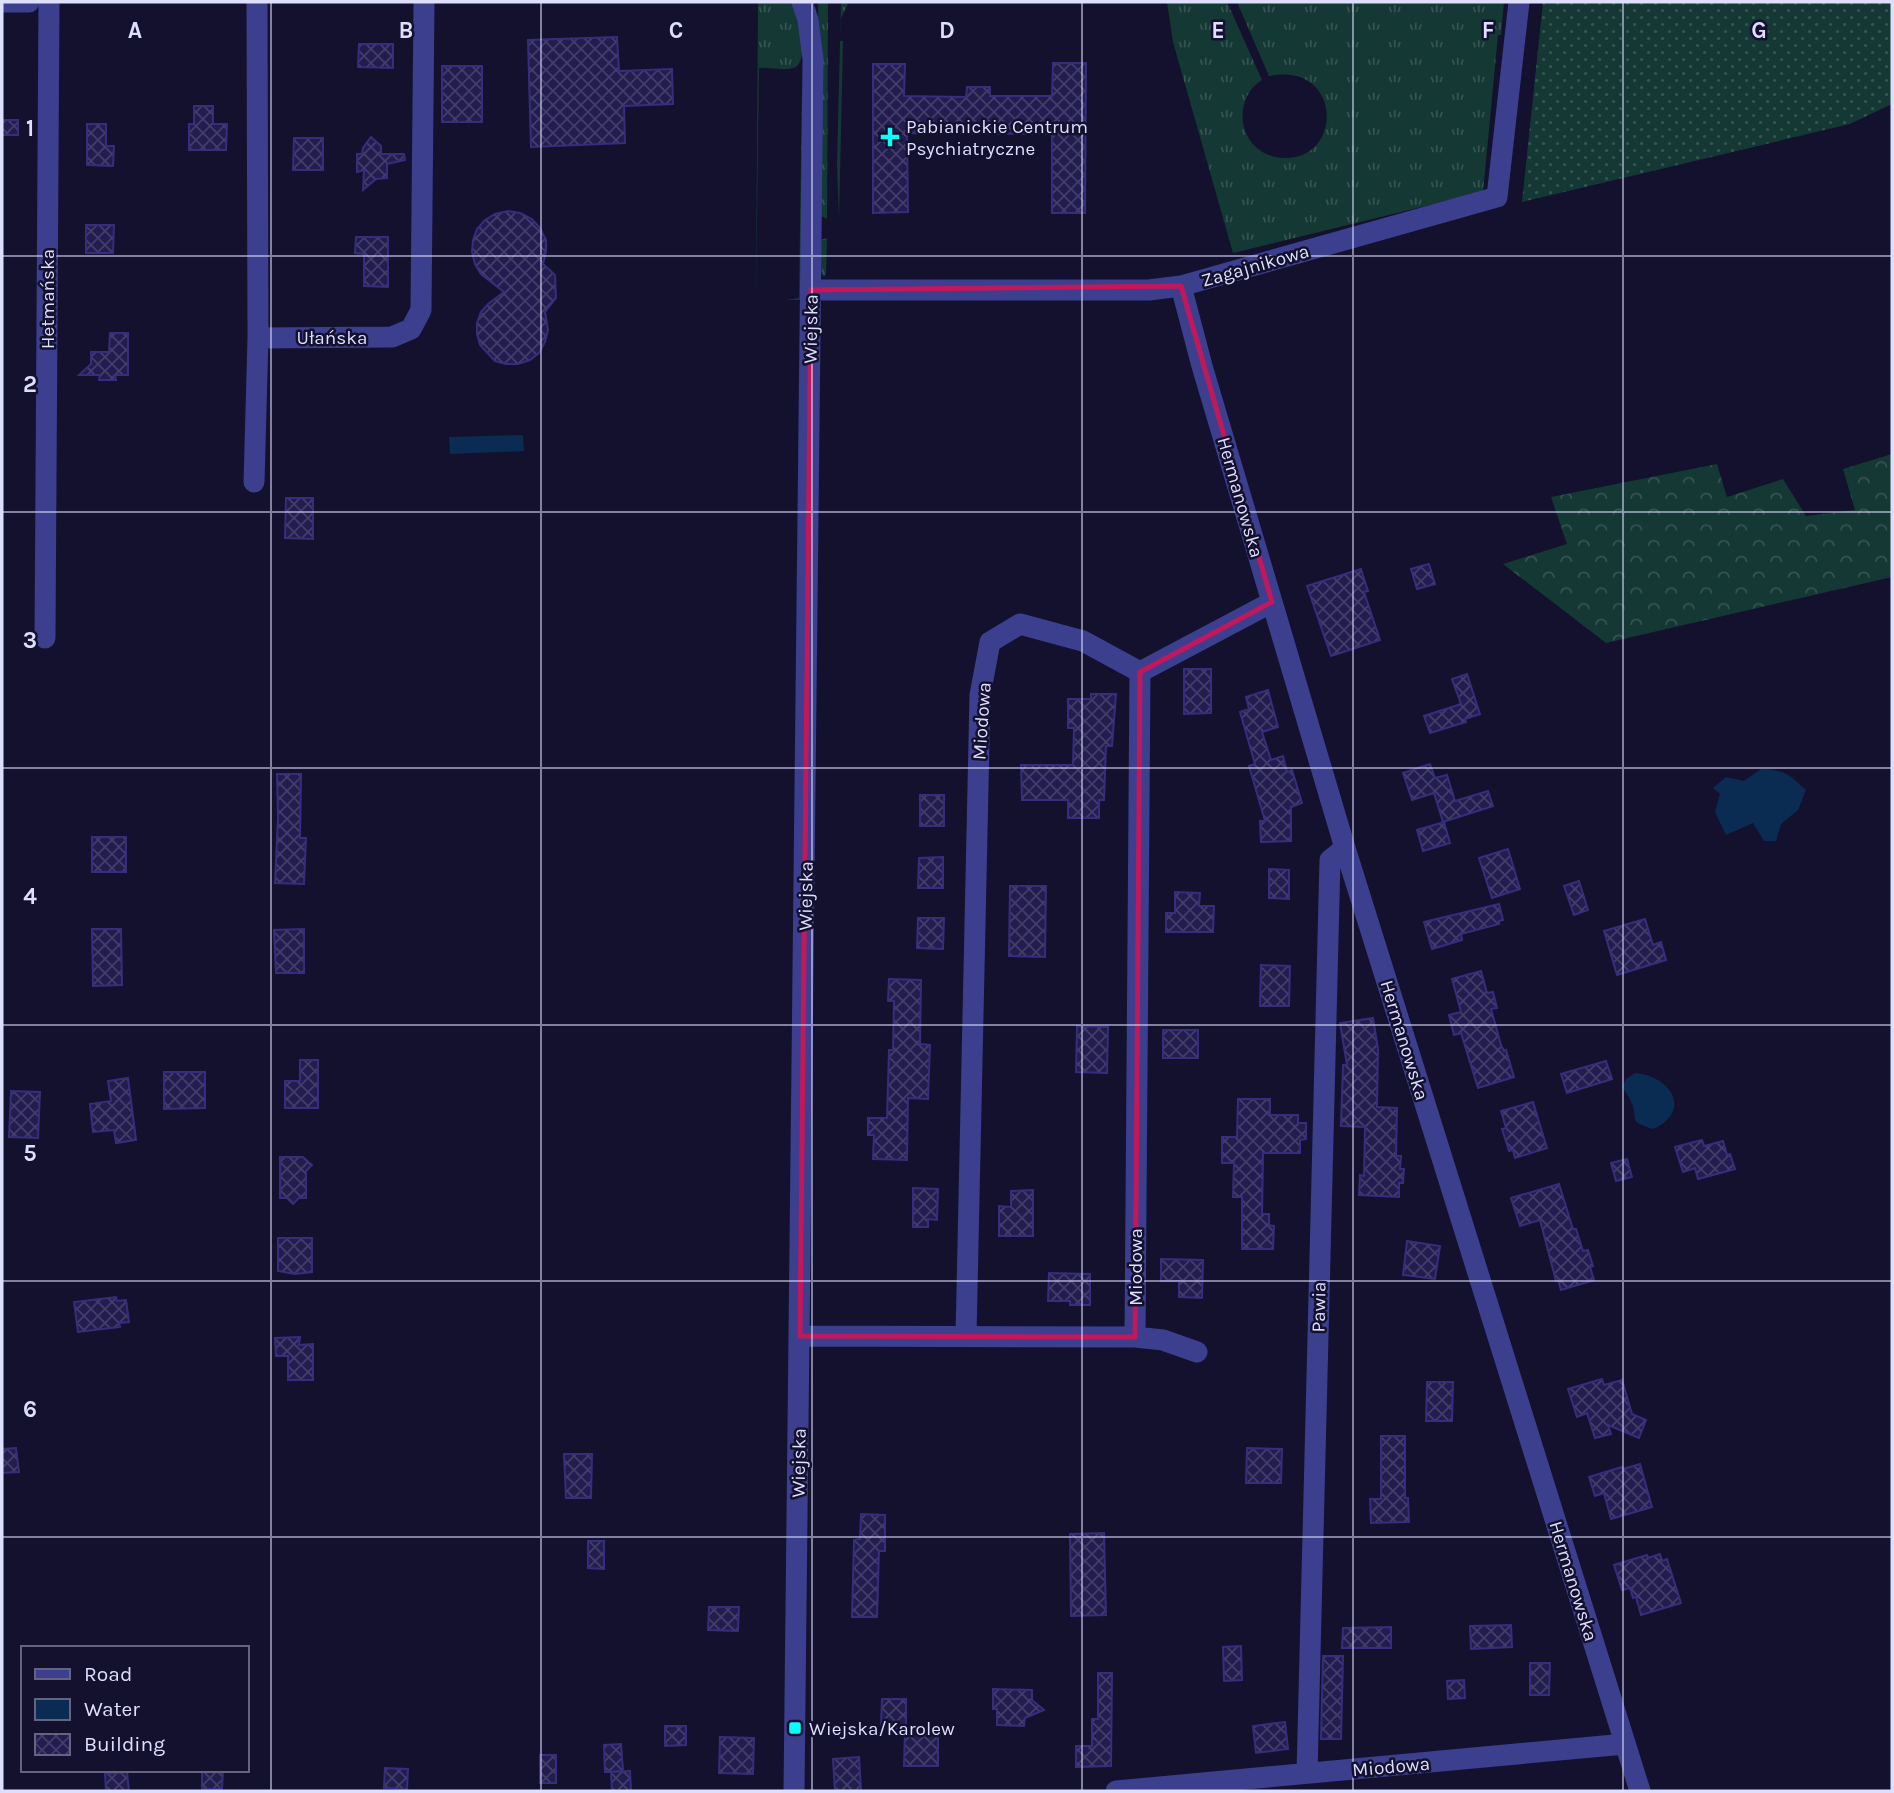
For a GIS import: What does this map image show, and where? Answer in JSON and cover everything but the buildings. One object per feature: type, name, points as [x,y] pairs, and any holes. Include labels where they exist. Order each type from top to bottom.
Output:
[{"type":"street","points":[[2,2],[29,2]]},
{"type":"street","name":"Hetmańska","points":[[45,638],[49,2]]},
{"type":"street","points":[[254,482],[258,338],[257,2]]},
{"type":"street","name":"Ułańska","points":[[258,338],[392,337],[411,329],[421,310],[424,2]]},
{"type":"street","name":"Wiejska","points":[[794,1791],[813,53],[802,2]]},
{"type":"street","name":"Zagajnikowa","points":[[811,290],[1149,290],[1181,286],[1497,197],[1519,2]]},
{"type":"street","name":"Hermanowska","points":[[1181,286],[1345,848],[1640,1791]]},
{"type":"street","points":[[1140,672],[1272,602]]},
{"type":"street","name":"Miodowa","points":[[966,1336],[980,695],[990,642],[1020,624],[1083,640],[1140,672],[1135,1337]]},
{"type":"street","name":"Pawia","points":[[1307,1773],[1330,860],[1345,848]]},
{"type":"street","points":[[800,1336],[1135,1337],[1163,1340],[1197,1352]]},
{"type":"street","name":"Miodowa","points":[[1116,1791],[1625,1744]]},
{"type":"highlighted area","points":[[1181,286],[1272,602],[1140,672],[1135,1337],[800,1336],[811,290]]},
{"type":"green space","points":[[758,2],[793,2],[800,27],[802,49],[798,65],[793,68],[759,68],[756,300]]},
{"type":"green space","points":[[818,2],[828,2],[827,219],[821,216]]},
{"type":"green space","points":[[841,2],[849,2],[841,18],[840,39]]},
{"type":"green space","points":[[1167,2],[1227,2],[1262,80],[1246,98],[1243,114],[1245,130],[1258,149],[1283,158],[1303,155],[1317,144],[1325,129],[1327,112],[1322,96],[1311,83],[1293,75],[1269,76],[1237,2],[1504,2],[1501,35],[1498,35],[1483,192],[1233,253],[1173,42]]},
{"type":"green space","points":[[1543,2],[1892,2],[1892,104],[1850,124],[1522,202]]},
{"type":"green space","points":[[840,41],[843,41],[839,219],[837,165]]},
{"type":"green space","points":[[802,87],[802,300],[786,300],[799,298]]},
{"type":"green space","points":[[827,238],[824,277],[820,271],[820,240]]},
{"type":"green space","points":[[1892,454],[1892,577],[1606,643],[1503,564],[1567,544],[1551,497],[1717,464],[1727,497],[1783,479],[1806,516],[1855,510],[1843,469]]},
{"type":"water","points":[[523,435],[524,451],[450,454],[449,437]]},
{"type":"water","points":[[1761,769],[1786,774],[1806,790],[1798,810],[1781,824],[1776,841],[1764,841],[1753,823],[1726,835],[1715,812],[1720,794],[1713,788],[1726,777],[1744,781]]},
{"type":"water","points":[[1635,1073],[1659,1080],[1672,1095],[1672,1113],[1665,1122],[1653,1129],[1636,1121],[1630,1100],[1622,1087],[1626,1079]]},
{"type":"place","name":"Pabianickie Centrum Psychiatryczne","points":[[890,137]]},
{"type":"place","name":"Wiejska/Karolew","points":[[795,1728]]}]
